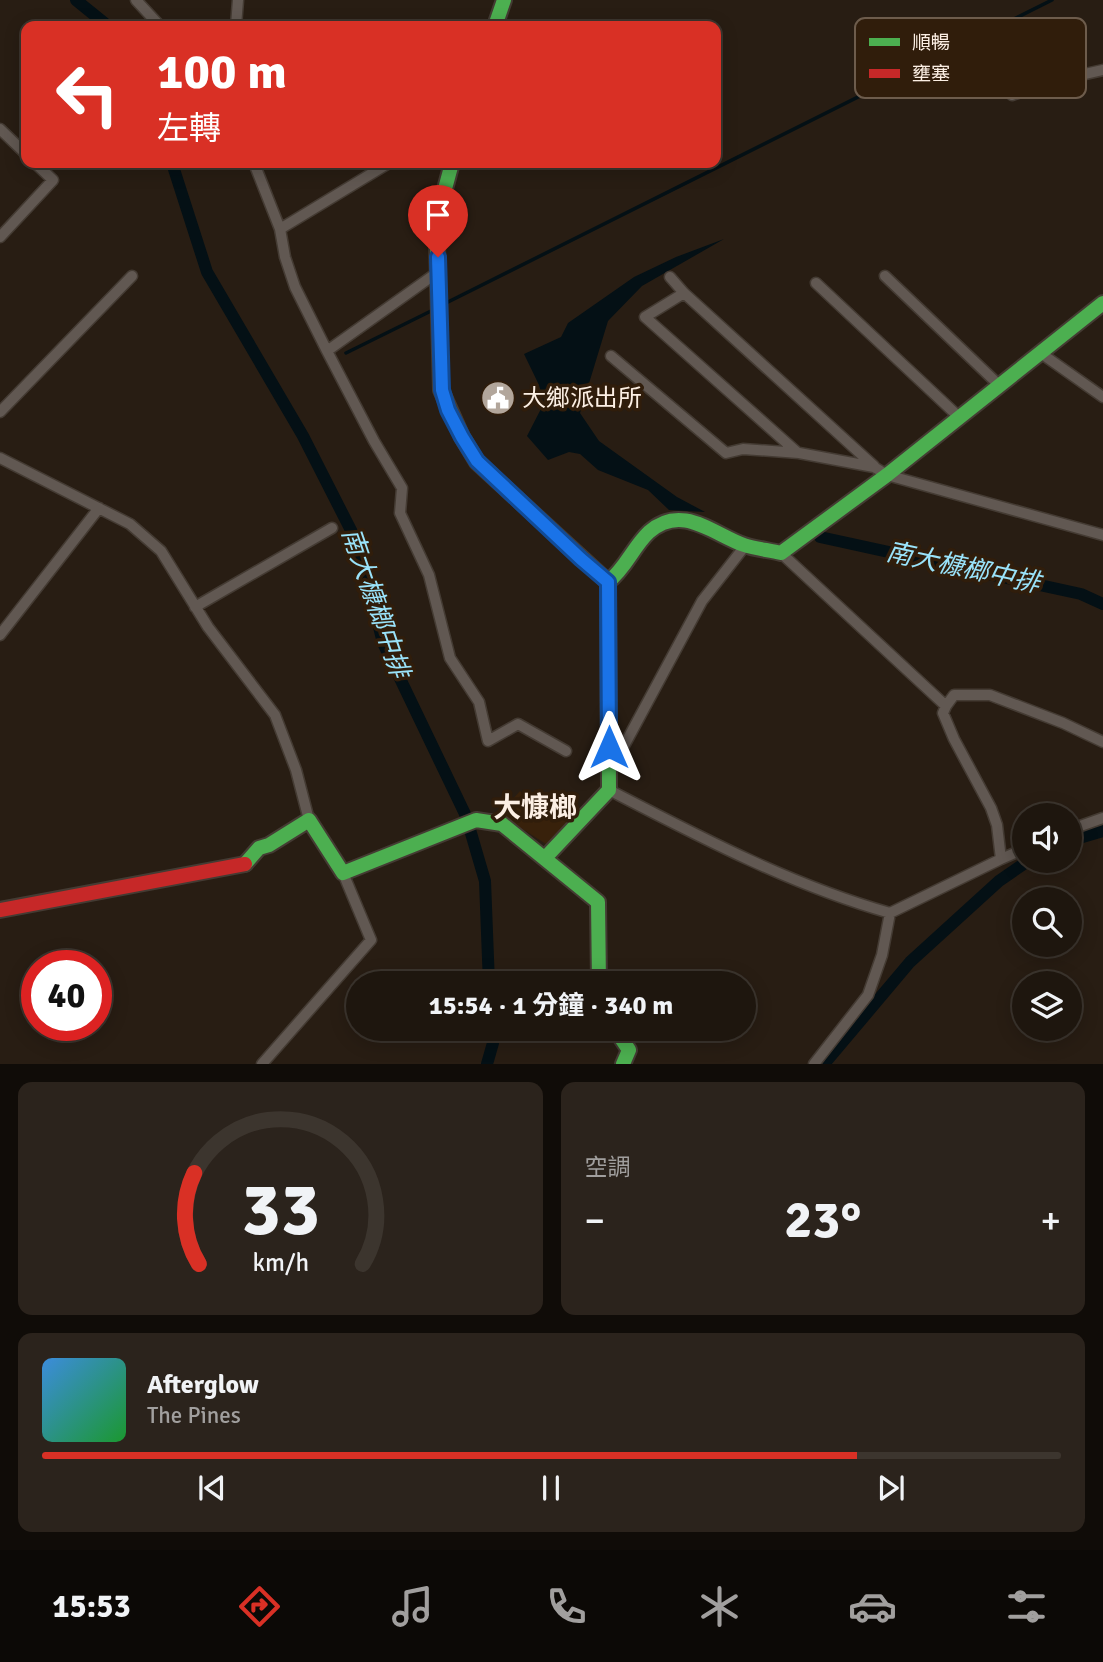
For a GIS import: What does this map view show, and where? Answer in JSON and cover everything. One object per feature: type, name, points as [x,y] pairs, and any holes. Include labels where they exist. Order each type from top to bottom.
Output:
[{"type":"street","points":[[136,0],[155,21]]},
{"type":"street","points":[[236,21],[237,0]]},
{"type":"street","points":[[497,21],[504,0]]},
{"type":"street","points":[[0,129],[21,149]]},
{"type":"street","points":[[0,237],[53,180],[40,168]]},
{"type":"street","points":[[256,168],[280,229],[285,257],[295,287],[374,441],[402,488],[400,513],[429,575],[450,658],[479,702],[488,741],[518,724],[566,751]]},
{"type":"street","points":[[280,229],[381,168]]},
{"type":"street","points":[[451,168],[439,211],[437,243],[442,390],[448,410],[477,461],[608,582],[609,790],[545,858]]},
{"type":"street","points":[[327,351],[438,271]]},
{"type":"street","points":[[0,412],[132,276]]},
{"type":"street","points":[[885,276],[999,385]]},
{"type":"street","points":[[670,277],[684,293],[874,467],[887,475],[1103,535]]},
{"type":"street","points":[[816,283],[959,416]]},
{"type":"street","points":[[684,293],[645,317],[799,453]]},
{"type":"street","points":[[781,553],[887,475],[1103,303]]},
{"type":"street","points":[[1042,354],[1103,397]]},
{"type":"street","points":[[611,356],[726,453],[743,449],[799,453],[874,467]]},
{"type":"street","points":[[0,458],[130,524],[161,551],[195,607],[275,715],[296,770],[309,820],[343,873],[372,940],[262,1063]]},
{"type":"street","points":[[0,635],[99,508]]},
{"type":"street","points":[[608,582],[622,572],[644,536],[659,523],[677,521],[710,527],[745,546],[781,553],[946,706]]},
{"type":"street","points":[[195,607],[332,528]]},
{"type":"street","points":[[609,774],[702,601],[745,546]]},
{"type":"street","points":[[1001,859],[994,816],[943,713],[954,695],[990,695],[1063,723],[1103,742]]},
{"type":"street","points":[[609,790],[727,851],[842,900],[890,913],[1012,854]]},
{"type":"street","points":[[1082,825],[1103,818]]},
{"type":"street","points":[[0,911],[246,864],[259,848],[269,845],[309,820]]},
{"type":"street","points":[[343,873],[476,820],[502,824],[598,902],[599,971]]},
{"type":"street","points":[[814,1063],[868,995],[882,955],[890,913]]},
{"type":"street","points":[[623,1041],[629,1050],[623,1063]]},
{"type":"shaded area","points":[[724,239],[642,286],[608,321],[580,413],[599,441],[677,497],[705,512],[669,510],[648,490],[598,470],[580,454],[569,452],[548,460],[527,436],[544,403],[539,385],[524,354],[561,337],[568,323],[634,277]]},
{"type":"shaded area","points":[[520,791],[558,819],[570,808],[580,813],[546,844],[499,814]]},
{"type":"waterway","name":"南大槺榔中排","points":[[76,0],[102,21]]},
{"type":"waterway","points":[[1016,18],[1052,0]]},
{"type":"waterway","points":[[721,166],[856,98]]},
{"type":"waterway","name":"南大槺榔中排","points":[[174,168],[207,272],[303,436],[359,546],[383,643],[466,816],[485,881],[488,971]]},
{"type":"waterway","points":[[442,305],[716,168]]},
{"type":"waterway","points":[[346,353],[435,309]]},
{"type":"waterway","name":"南大槺榔中排","points":[[820,537],[1081,594],[1103,604]]},
{"type":"waterway","name":"南大槺榔中排","points":[[1082,837],[1103,831]]},
{"type":"waterway","name":"南大槺榔中排","points":[[824,1064],[910,962],[1012,872]]},
{"type":"waterway","name":"南大槺榔中排","points":[[487,1064],[493,1041]]},
{"type":"traffic: fast","points":[[497,21],[504,0]]},
{"type":"traffic: fast","points":[[451,168],[439,211],[437,243],[441,390],[462,437],[477,462],[608,582]]},
{"type":"traffic: fast","points":[[608,582],[649,532],[673,520],[685,520],[744,545],[781,553],[887,475],[1103,303]]},
{"type":"traffic: fast","points":[[545,858],[609,790],[608,582]]},
{"type":"traffic: fast","points":[[245,864],[259,848],[269,845],[309,820],[343,873],[476,820],[502,824],[598,902],[599,971]]},
{"type":"traffic: fast","points":[[623,1041],[629,1050],[623,1064]]},
{"type":"traffic: jam","points":[[0,910],[245,864]]},
{"type":"place","name":"大鄉派出所","points":[[498,398]]},
{"type":"district","name":"大慷榔","points":[[535,808]]},
{"type":"route","points":[[438,257],[442,390],[448,410],[462,437],[477,461],[608,582],[609,747]]}]
